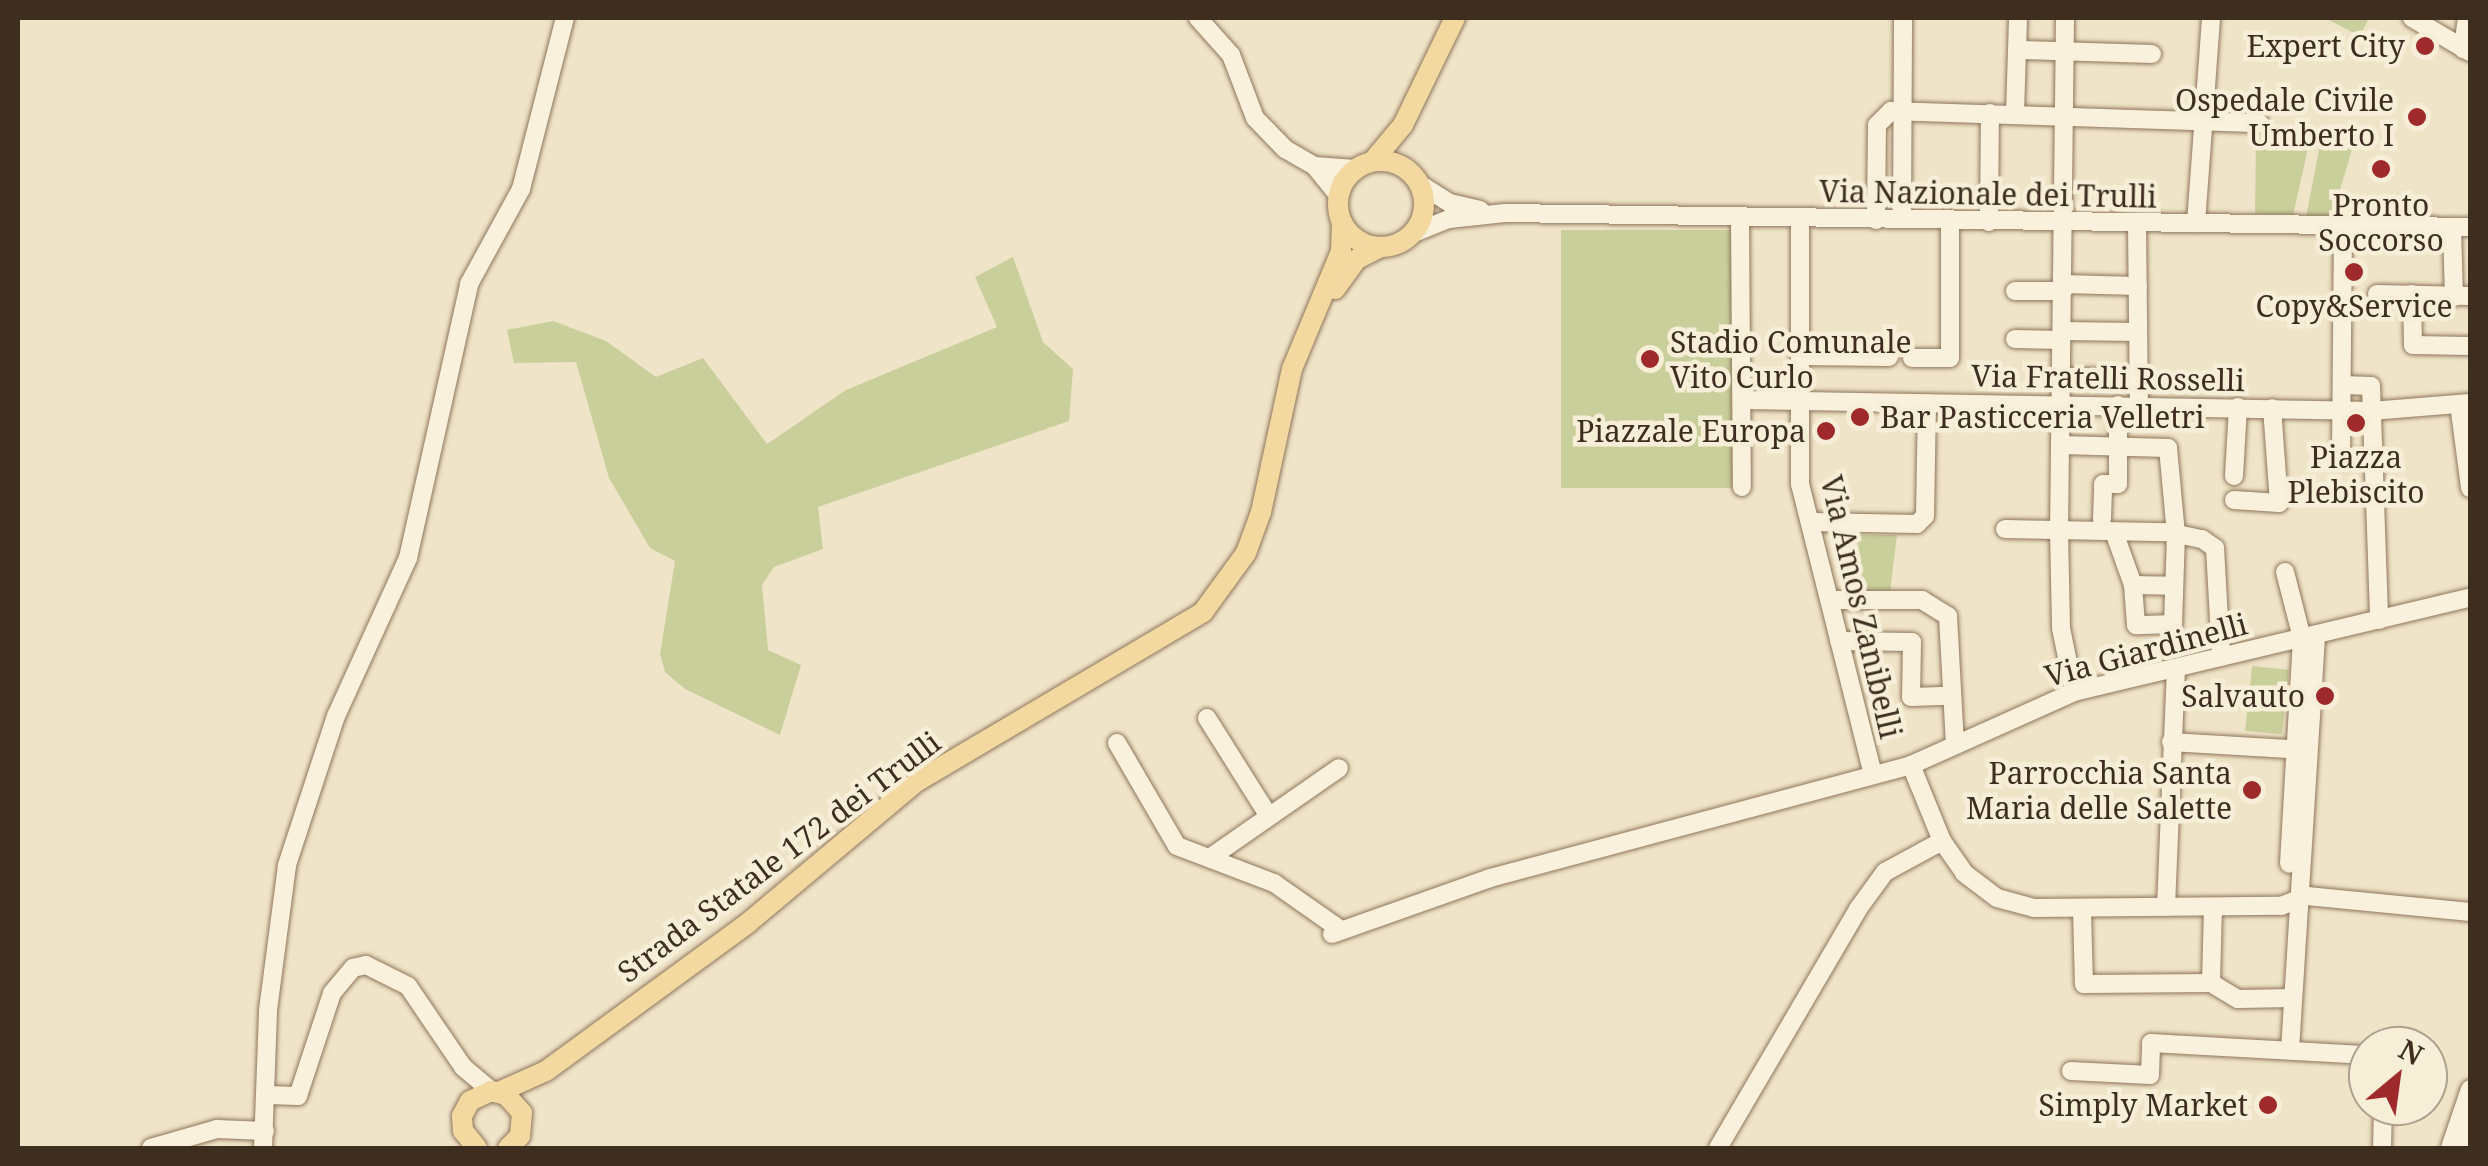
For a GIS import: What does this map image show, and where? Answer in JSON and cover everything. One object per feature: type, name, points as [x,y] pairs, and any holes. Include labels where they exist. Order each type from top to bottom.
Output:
[{"type":"main road","points":[[1339,196],[1364,165],[1394,140],[1455,18]]},
{"type":"main road","points":[[1414,232],[1424,214],[1409,144],[1423,88]]},
{"type":"main road","points":[[1364,165],[1392,162],[1419,182]]},
{"type":"main road","name":"Strada Statale 172 dei Trulli","points":[[546,1071],[748,924],[916,782],[1203,612],[1246,553],[1308,328],[1341,251],[1339,196]]},
{"type":"main road","points":[[1342,222],[1354,237],[1380,247]]},
{"type":"main road","name":"Strada Statale 172 dei Trulli","points":[[1308,328],[1350,267],[1380,247],[1414,232]]},
{"type":"main road","points":[[477,1148],[460,1140],[465,1108],[546,1071]]},
{"type":"main road","points":[[508,1148],[520,1136],[522,1113],[546,1071]]},
{"type":"main road","points":[[496,1092],[522,1113]]},
{"type":"street","points":[[151,1148],[217,1129],[264,1140],[268,1010],[288,865],[336,716],[408,558],[469,284],[521,189],[566,18]]},
{"type":"street","points":[[1198,18],[1231,56],[1256,118],[1285,149],[1315,166],[1339,196]]},
{"type":"street","points":[[1902,219],[1903,18]]},
{"type":"street","points":[[2015,114],[2018,18]]},
{"type":"street","points":[[2065,18],[2059,531],[2062,628],[2074,692]]},
{"type":"street","points":[[2196,223],[2211,18]]},
{"type":"street","points":[[2412,18],[2467,50],[2468,18]]},
{"type":"street","points":[[2023,50],[2152,54]]},
{"type":"street","points":[[1989,222],[1990,113]]},
{"type":"street","points":[[1876,220],[1878,124],[1884,114],[1990,113],[2260,123]]},
{"type":"street","points":[[1315,166],[1364,165]]},
{"type":"street","name":"Via Nazionale dei Trulli","points":[[1419,182],[1450,204],[1505,214]]},
{"type":"street","name":"Via Nazionale dei Trulli","points":[[1414,232],[1450,219],[1505,214],[2461,226]]},
{"type":"street","points":[[1740,219],[1742,487]]},
{"type":"street","points":[[1799,401],[1800,219]]},
{"type":"street","points":[[1912,358],[1950,358],[1950,221]]},
{"type":"street","points":[[2137,224],[2139,405]]},
{"type":"street","points":[[2343,225],[2342,459],[2373,459]]},
{"type":"street","points":[[2377,294],[2462,296],[2461,226]]},
{"type":"street","points":[[2015,291],[2138,286]]},
{"type":"street","points":[[2412,294],[2413,345],[2470,346]]},
{"type":"street","points":[[2015,339],[2138,332]]},
{"type":"street","points":[[1800,356],[1889,357]]},
{"type":"street","points":[[2060,377],[2138,378]]},
{"type":"street","points":[[2342,385],[2371,386],[2378,620]]},
{"type":"street","name":"Via Fratelli Rosselli","points":[[1743,400],[2371,412],[2465,403]]},
{"type":"street","name":"Via Amos Zanibelli","points":[[1799,401],[1800,452],[1812,522],[1873,774]]},
{"type":"street","points":[[1812,522],[1917,524],[1925,516],[1928,403]]},
{"type":"street","points":[[2465,403],[2470,488]]},
{"type":"street","points":[[2061,445],[2119,446],[2168,448],[2176,534],[2173,624],[2136,625],[2133,585],[2108,525],[2102,484],[2118,484],[2119,446],[2118,405]]},
{"type":"street","points":[[2234,476],[2238,407]]},
{"type":"street","points":[[2234,500],[2279,502],[2272,408]]},
{"type":"street","points":[[2005,529],[2059,531],[2108,525],[2176,534],[2214,548],[2222,657]]},
{"type":"street","points":[[2285,572],[2309,636],[2290,1050]]},
{"type":"street","points":[[2133,585],[2172,586]]},
{"type":"street","points":[[1831,600],[1896,598],[1936,605],[1948,616],[1949,696],[1955,744]]},
{"type":"street","name":"Via Giardinelli","points":[[1214,856],[1274,883],[1336,932],[1490,878],[1911,765],[2074,692],[2470,598]]},
{"type":"street","points":[[1839,642],[1912,642],[1911,696],[1949,696]]},
{"type":"street","points":[[2166,907],[2176,668]]},
{"type":"street","points":[[1207,718],[1268,815]]},
{"type":"street","points":[[2171,742],[2302,750]]},
{"type":"street","points":[[1118,743],[1177,846],[1214,856],[1339,768]]},
{"type":"street","points":[[1911,765],[1942,841],[1964,873],[1996,898],[2034,908],[2213,907],[2294,902],[2307,896],[2470,912]]},
{"type":"street","points":[[1718,1148],[1858,909],[1886,872],[1942,841]]},
{"type":"street","points":[[2211,983],[2213,907]]},
{"type":"street","points":[[2082,910],[2084,984],[2211,983],[2238,999],[2293,998]]},
{"type":"street","points":[[268,1095],[298,1096],[326,1007],[353,968],[393,974],[475,1080],[496,1092]]},
{"type":"street","points":[[445,1041],[465,1082],[465,1108]]},
{"type":"street","points":[[2071,1071],[2150,1075],[2151,1043],[2348,1054]]},
{"type":"street","points":[[2450,1148],[2470,1088]]},
{"type":"street","points":[[2465,1148],[2470,1132]]},
{"type":"green space","points":[[2325,18],[2369,18],[2360,36]]},
{"type":"green space","points":[[2256,134],[2310,140],[2293,215],[2255,214]]},
{"type":"green space","points":[[2321,140],[2353,146],[2332,217],[2306,217]]},
{"type":"green space","name":"Stadio Comunale Vito Curlo","points":[[1561,230],[1734,230],[1734,488],[1561,488]]},
{"type":"green space","points":[[1013,257],[1043,342],[1073,369],[1069,421],[818,507],[823,549],[774,567],[762,585],[768,650],[801,665],[780,735],[685,689],[665,672],[660,654],[675,561],[650,548],[609,478],[576,362],[514,363],[507,330],[553,321],[606,341],[656,377],[703,358],[767,444],[846,390],[997,327],[975,277]]},
{"type":"green space","points":[[1833,535],[1897,535],[1890,592],[1844,591]]},
{"type":"green space","points":[[2252,666],[2289,670],[2282,735],[2245,731]]},
{"type":"place","name":"Expert City","points":[[2425,46]]},
{"type":"place","name":"Ospedale Civile Umberto I","points":[[2417,117]]},
{"type":"place","name":"Pronto Soccorso","points":[[2381,169]]},
{"type":"place","name":"Copy&Service","points":[[2354,272]]},
{"type":"place","name":"Stadio Comunale Vito Curlo","points":[[1650,359]]},
{"type":"place","name":"Bar Pasticceria Velletri","points":[[1860,417]]},
{"type":"place","name":"Piazza Plebiscito","points":[[2356,423]]},
{"type":"place","name":"Piazzale Europa","points":[[1826,431]]},
{"type":"place","name":"Salvauto","points":[[2325,696]]},
{"type":"place","name":"Parrocchia Santa Maria delle Salette","points":[[2252,790]]},
{"type":"place","name":"Simply Market","points":[[2268,1105]]}]
